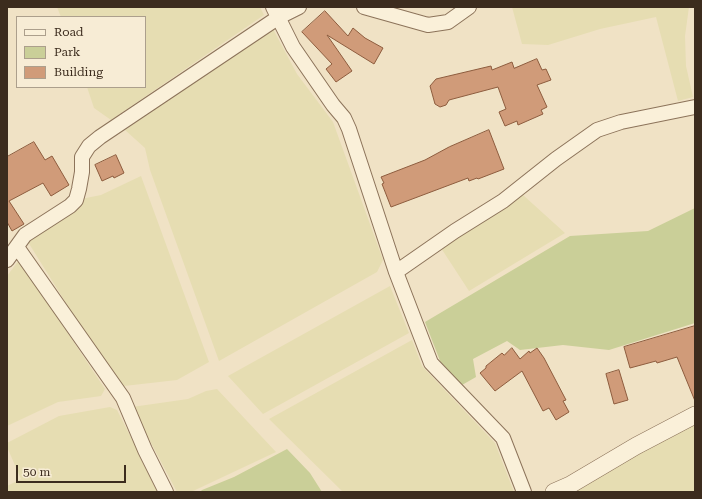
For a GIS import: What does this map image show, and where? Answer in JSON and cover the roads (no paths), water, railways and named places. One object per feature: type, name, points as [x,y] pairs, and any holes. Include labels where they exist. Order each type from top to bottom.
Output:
[{"type":"street","points":[[7,260],[24,235],[70,206],[76,200],[82,172],[82,157],[89,146],[276,12],[299,7]]},
{"type":"street","points":[[364,7],[428,25],[448,22],[469,7]]},
{"type":"street","points":[[276,12],[293,47],[333,105],[344,118],[349,129],[396,272],[431,362],[503,438],[524,492]]},
{"type":"street","points":[[396,272],[455,231],[503,201],[556,159],[597,130],[621,122],[695,106]]},
{"type":"street","points":[[17,246],[123,398],[145,450],[166,492]]},
{"type":"street","points":[[554,492],[570,485],[636,446],[695,415]]}]
